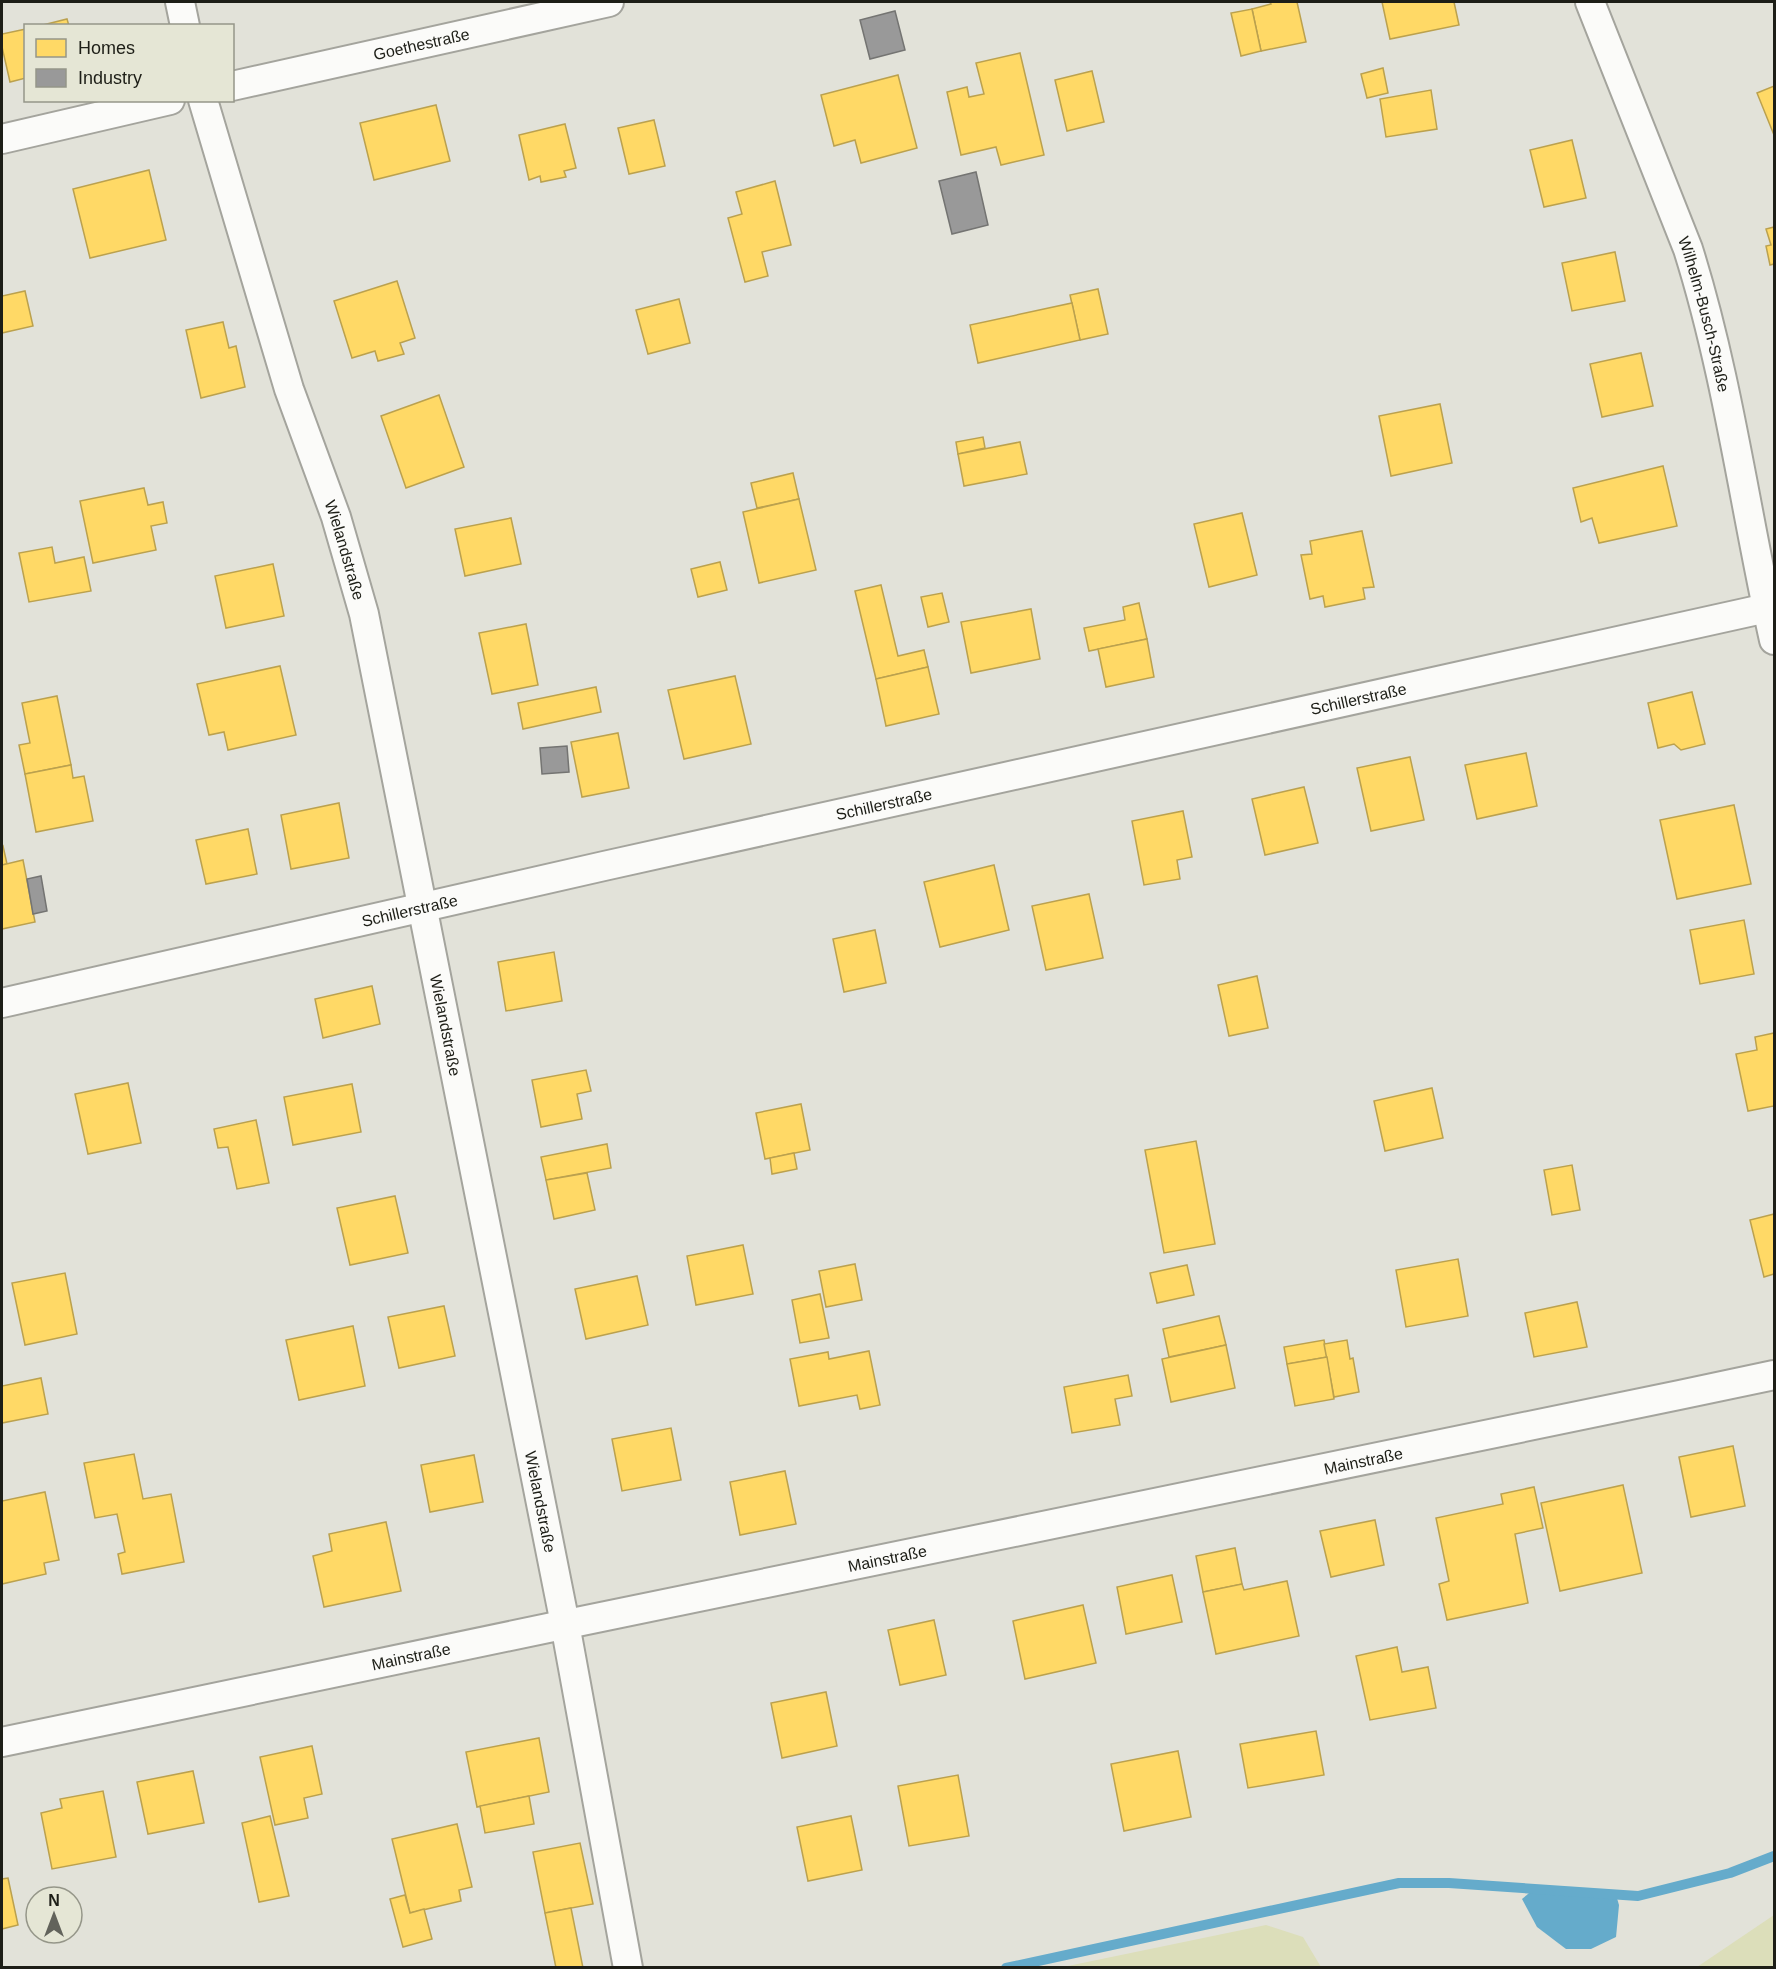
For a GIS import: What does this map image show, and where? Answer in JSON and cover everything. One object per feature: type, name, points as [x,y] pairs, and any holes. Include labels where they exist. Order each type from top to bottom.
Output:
[{"type":"street","points":[[180,2],[185,24]]},
{"type":"street","name":"Goethestraße","points":[[234,86],[609,2]]},
{"type":"street","name":"Wilhelm-Busch-Straße","points":[[1590,2],[1688,249],[1700,287],[1731,423],[1774,640]]},
{"type":"street","points":[[2,139],[161,102]]},
{"type":"street","name":"Wielandstraße","points":[[204,102],[289,389],[336,517],[364,614],[565,1624],[628,1968]]},
{"type":"street","name":"Schillerstraße","points":[[2,1003],[422,907],[1767,608]]},
{"type":"street","name":"Mainstraße","points":[[2,1742],[1774,1374]]},
{"type":"green space","points":[[1774,1915],[1774,1967],[1697,1967]]},
{"type":"green space","points":[[1266,1925],[1303,1937],[1321,1967],[1063,1967]]},
{"type":"water","points":[[1534,1889],[1616,1895],[1619,1905],[1616,1937],[1591,1949],[1566,1949],[1537,1927],[1522,1899]]},
{"type":"building: Homes","points":[[1270,2],[1297,2],[1306,42],[1261,51],[1252,9],[1271,4]]},
{"type":"building: Homes","points":[[1382,2],[1454,2],[1459,25],[1390,39]]},
{"type":"building: Homes","points":[[1252,9],[1261,51],[1241,56],[1231,13]]},
{"type":"building: Homes","points":[[67,19],[68,24],[47,24]]},
{"type":"building: Homes","points":[[24,29],[24,78],[10,82],[2,47],[2,34]]},
{"type":"building: Homes","points":[[1020,53],[1044,155],[1001,165],[996,147],[961,155],[947,92],[967,87],[969,97],[984,94],[976,63]]},
{"type":"building: Homes","points":[[1383,68],[1388,93],[1367,98],[1361,74]]},
{"type":"building: Homes","points":[[1092,71],[1104,122],[1067,131],[1055,80]]},
{"type":"building: Homes","points":[[898,75],[917,148],[861,163],[855,140],[834,146],[821,95]]},
{"type":"building: Homes","points":[[1774,86],[1774,135],[1757,93]]},
{"type":"building: Homes","points":[[1431,90],[1437,129],[1386,137],[1380,99]]},
{"type":"building: Homes","points":[[436,105],[450,161],[374,180],[360,123]]},
{"type":"building: Homes","points":[[654,120],[665,166],[629,174],[618,128]]},
{"type":"building: Homes","points":[[565,124],[576,168],[564,171],[566,177],[541,182],[540,176],[529,180],[519,135]]},
{"type":"building: Homes","points":[[1572,140],[1586,198],[1544,207],[1530,150]]},
{"type":"building: Homes","points":[[149,170],[166,240],[90,258],[73,189]]},
{"type":"building: Homes","points":[[775,181],[791,245],[762,252],[768,276],[745,282],[728,218],[742,214],[736,192]]},
{"type":"building: Homes","points":[[1774,227],[1774,264],[1770,265],[1766,246],[1771,245],[1766,229]]},
{"type":"building: Homes","points":[[1615,252],[1625,301],[1572,311],[1562,263]]},
{"type":"building: Homes","points":[[397,281],[415,338],[400,343],[404,354],[378,361],[375,351],[352,358],[334,301]]},
{"type":"building: Homes","points":[[1098,289],[1108,334],[1080,340],[1070,295]]},
{"type":"building: Homes","points":[[25,291],[33,326],[2,333],[2,296]]},
{"type":"building: Homes","points":[[679,299],[690,343],[648,354],[636,310]]},
{"type":"building: Homes","points":[[1072,303],[1080,340],[978,363],[970,325]]},
{"type":"building: Homes","points":[[223,322],[229,348],[236,346],[245,387],[201,398],[186,330]]},
{"type":"building: Homes","points":[[1641,353],[1653,406],[1602,417],[1590,364]]},
{"type":"building: Homes","points":[[439,395],[464,467],[406,488],[381,416]]},
{"type":"building: Homes","points":[[1440,404],[1452,463],[1391,476],[1379,416]]},
{"type":"building: Homes","points":[[983,437],[985,448],[958,454],[956,442]]},
{"type":"building: Homes","points":[[1020,442],[1027,474],[964,486],[958,454]]},
{"type":"building: Homes","points":[[1663,466],[1677,526],[1599,543],[1592,518],[1581,522],[1573,488]]},
{"type":"building: Homes","points":[[793,473],[799,499],[757,508],[751,483]]},
{"type":"building: Homes","points":[[144,488],[148,505],[163,502],[167,523],[151,526],[156,550],[93,563],[80,501]]},
{"type":"building: Homes","points":[[799,499],[816,570],[759,583],[743,512]]},
{"type":"building: Homes","points":[[1242,513],[1257,575],[1209,587],[1194,524]]},
{"type":"building: Homes","points":[[511,518],[521,564],[465,576],[455,529]]},
{"type":"building: Homes","points":[[1362,531],[1374,587],[1363,588],[1365,599],[1325,607],[1323,596],[1310,599],[1301,555],[1312,554],[1310,541]]},
{"type":"building: Homes","points":[[52,547],[55,563],[84,557],[91,591],[29,602],[19,553]]},
{"type":"building: Homes","points":[[720,562],[727,590],[698,597],[691,569]]},
{"type":"building: Homes","points":[[273,564],[284,616],[226,628],[215,576]]},
{"type":"building: Homes","points":[[881,585],[898,656],[924,650],[928,667],[876,679],[855,591]]},
{"type":"building: Homes","points":[[942,593],[949,622],[928,627],[921,597]]},
{"type":"building: Homes","points":[[1139,603],[1147,639],[1089,651],[1084,628],[1125,620],[1123,607]]},
{"type":"building: Homes","points":[[1031,609],[1040,659],[971,673],[961,622]]},
{"type":"building: Homes","points":[[526,624],[538,685],[492,694],[479,633]]},
{"type":"building: Homes","points":[[1147,639],[1154,677],[1106,687],[1098,649]]},
{"type":"building: Homes","points":[[280,666],[296,735],[228,750],[224,732],[209,735],[197,684]]},
{"type":"building: Homes","points":[[928,667],[939,714],[886,726],[876,679]]},
{"type":"building: Homes","points":[[735,676],[751,744],[684,759],[668,690]]},
{"type":"building: Homes","points":[[596,687],[601,712],[523,729],[518,703]]},
{"type":"building: Homes","points":[[1692,692],[1705,744],[1681,750],[1674,744],[1658,748],[1648,703]]},
{"type":"building: Homes","points":[[57,696],[71,765],[25,774],[19,745],[30,743],[22,703]]},
{"type":"building: Homes","points":[[618,733],[629,788],[582,797],[571,742]]},
{"type":"building: Homes","points":[[1526,753],[1537,806],[1477,819],[1465,765]]},
{"type":"building: Homes","points":[[1410,757],[1424,820],[1371,831],[1357,768]]},
{"type":"building: Homes","points":[[71,765],[73,778],[84,776],[93,821],[36,832],[25,774]]},
{"type":"building: Homes","points":[[1304,787],[1318,843],[1265,855],[1252,799]]},
{"type":"building: Homes","points":[[339,803],[349,858],[291,869],[281,815]]},
{"type":"building: Homes","points":[[1734,805],[1751,884],[1677,899],[1660,820]]},
{"type":"building: Homes","points":[[1183,811],[1192,857],[1177,860],[1180,879],[1144,885],[1132,821]]},
{"type":"building: Homes","points":[[248,829],[257,874],[206,884],[196,840]]},
{"type":"building: Homes","points":[[2,847],[7,864],[2,865]]},
{"type":"building: Homes","points":[[23,860],[35,922],[2,929],[2,865]]},
{"type":"building: Homes","points":[[994,865],[1009,930],[940,947],[924,882]]},
{"type":"building: Homes","points":[[1089,894],[1103,958],[1046,970],[1032,906]]},
{"type":"building: Homes","points":[[1744,920],[1754,974],[1700,984],[1690,930]]},
{"type":"building: Homes","points":[[875,930],[886,983],[844,992],[833,939]]},
{"type":"building: Homes","points":[[554,952],[562,1001],[506,1011],[498,962]]},
{"type":"building: Homes","points":[[1257,976],[1268,1028],[1229,1036],[1218,985]]},
{"type":"building: Homes","points":[[372,986],[380,1024],[323,1038],[315,999]]},
{"type":"building: Homes","points":[[1774,1033],[1774,1106],[1748,1111],[1736,1054],[1757,1050],[1755,1037]]},
{"type":"building: Homes","points":[[586,1070],[591,1091],[577,1094],[582,1119],[541,1127],[532,1080]]},
{"type":"building: Homes","points":[[128,1083],[141,1143],[88,1154],[75,1094]]},
{"type":"building: Homes","points":[[352,1084],[361,1132],[293,1145],[284,1097]]},
{"type":"building: Homes","points":[[1432,1088],[1443,1138],[1385,1151],[1374,1101]]},
{"type":"building: Homes","points":[[801,1104],[810,1150],[765,1159],[756,1113]]},
{"type":"building: Homes","points":[[256,1120],[269,1183],[237,1189],[228,1147],[218,1148],[214,1129]]},
{"type":"building: Homes","points":[[1196,1141],[1215,1244],[1164,1253],[1145,1150]]},
{"type":"building: Homes","points":[[607,1144],[611,1168],[546,1180],[541,1157]]},
{"type":"building: Homes","points":[[794,1153],[797,1169],[772,1174],[770,1158]]},
{"type":"building: Homes","points":[[1572,1165],[1580,1210],[1552,1215],[1544,1170]]},
{"type":"building: Homes","points":[[587,1173],[595,1210],[554,1219],[546,1180]]},
{"type":"building: Homes","points":[[395,1196],[408,1253],[350,1265],[337,1208]]},
{"type":"building: Homes","points":[[1774,1214],[1774,1274],[1764,1277],[1750,1220]]},
{"type":"building: Homes","points":[[743,1245],[753,1294],[696,1305],[687,1256]]},
{"type":"building: Homes","points":[[1458,1259],[1468,1316],[1406,1327],[1396,1270]]},
{"type":"building: Homes","points":[[855,1264],[862,1300],[826,1307],[819,1271]]},
{"type":"building: Homes","points":[[1187,1265],[1194,1295],[1157,1303],[1150,1273]]},
{"type":"building: Homes","points":[[65,1273],[77,1334],[25,1345],[12,1283]]},
{"type":"building: Homes","points":[[637,1276],[648,1325],[586,1339],[575,1289]]},
{"type":"building: Homes","points":[[820,1294],[829,1338],[800,1343],[792,1300]]},
{"type":"building: Homes","points":[[1577,1302],[1587,1347],[1534,1357],[1525,1313]]},
{"type":"building: Homes","points":[[444,1306],[455,1356],[399,1368],[388,1317]]},
{"type":"building: Homes","points":[[1219,1316],[1226,1345],[1169,1357],[1163,1329]]},
{"type":"building: Homes","points":[[353,1326],[365,1386],[299,1400],[286,1340]]},
{"type":"building: Homes","points":[[1324,1340],[1327,1357],[1287,1364],[1284,1347]]},
{"type":"building: Homes","points":[[1347,1340],[1359,1392],[1334,1397],[1324,1344]]},
{"type":"building: Homes","points":[[1226,1345],[1235,1388],[1171,1402],[1162,1359]]},
{"type":"building: Homes","points":[[869,1351],[880,1405],[860,1409],[857,1395],[799,1406],[790,1359],[828,1352],[829,1359]]},
{"type":"building: Homes","points":[[1327,1357],[1334,1399],[1295,1406],[1287,1364]]},
{"type":"building: Homes","points":[[1128,1375],[1132,1396],[1115,1399],[1120,1425],[1072,1433],[1064,1387]]},
{"type":"building: Homes","points":[[41,1378],[48,1414],[2,1423],[2,1386]]},
{"type":"building: Homes","points":[[671,1428],[681,1480],[622,1491],[612,1439]]},
{"type":"building: Homes","points":[[1733,1446],[1745,1506],[1691,1517],[1679,1457]]},
{"type":"building: Homes","points":[[134,1454],[143,1499],[171,1494],[184,1562],[122,1574],[118,1554],[125,1552],[117,1514],[95,1518],[84,1463]]},
{"type":"building: Homes","points":[[474,1455],[483,1502],[430,1512],[421,1465]]},
{"type":"building: Homes","points":[[785,1471],[796,1524],[740,1535],[730,1482]]},
{"type":"building: Homes","points":[[1623,1485],[1642,1573],[1560,1591],[1541,1503]]},
{"type":"building: Homes","points":[[1534,1487],[1543,1528],[1515,1534],[1528,1603],[1447,1620],[1439,1584],[1449,1581],[1436,1518],[1503,1504],[1501,1494]]},
{"type":"building: Homes","points":[[45,1492],[59,1560],[44,1563],[46,1574],[2,1584],[2,1501]]},
{"type":"building: Homes","points":[[1375,1520],[1384,1565],[1331,1577],[1320,1531]]},
{"type":"building: Homes","points":[[386,1522],[401,1591],[324,1607],[313,1556],[332,1551],[329,1534]]},
{"type":"building: Homes","points":[[1235,1548],[1242,1584],[1203,1592],[1196,1556]]},
{"type":"building: Homes","points":[[1172,1575],[1182,1622],[1126,1634],[1117,1587]]},
{"type":"building: Homes","points":[[1287,1581],[1299,1636],[1216,1654],[1203,1592],[1242,1584],[1244,1590]]},
{"type":"building: Homes","points":[[1083,1605],[1096,1663],[1025,1679],[1013,1621]]},
{"type":"building: Homes","points":[[934,1620],[946,1675],[900,1685],[888,1630]]},
{"type":"building: Homes","points":[[1397,1647],[1402,1672],[1428,1667],[1436,1708],[1370,1720],[1356,1656]]},
{"type":"building: Homes","points":[[826,1692],[837,1746],[782,1758],[771,1703]]},
{"type":"building: Homes","points":[[1316,1731],[1324,1775],[1248,1788],[1240,1744]]},
{"type":"building: Homes","points":[[539,1738],[549,1792],[477,1807],[466,1752]]},
{"type":"building: Homes","points":[[312,1746],[322,1794],[304,1798],[308,1818],[275,1825],[260,1757]]},
{"type":"building: Homes","points":[[1178,1751],[1191,1817],[1124,1831],[1111,1764]]},
{"type":"building: Homes","points":[[193,1771],[204,1823],[148,1834],[137,1782]]},
{"type":"building: Homes","points":[[958,1775],[969,1836],[909,1846],[898,1786]]},
{"type":"building: Homes","points":[[103,1791],[116,1857],[52,1869],[41,1813],[62,1808],[60,1799]]},
{"type":"building: Homes","points":[[529,1796],[534,1824],[485,1833],[480,1806]]},
{"type":"building: Homes","points":[[270,1816],[289,1896],[259,1902],[242,1823]]},
{"type":"building: Homes","points":[[851,1816],[862,1870],[808,1881],[797,1827]]},
{"type":"building: Homes","points":[[457,1824],[472,1887],[459,1890],[461,1901],[410,1913],[392,1839]]},
{"type":"building: Homes","points":[[580,1843],[593,1904],[545,1913],[533,1852]]},
{"type":"building: Homes","points":[[8,1878],[18,1925],[2,1929],[2,1879]]},
{"type":"building: Homes","points":[[405,1895],[410,1913],[424,1909],[432,1939],[403,1947],[390,1899]]},
{"type":"building: Homes","points":[[571,1908],[583,1968],[556,1968],[545,1913]]},
{"type":"building: Industry","points":[[895,11],[905,50],[870,59],[860,20]]},
{"type":"building: Industry","points":[[976,172],[988,225],[952,234],[939,181]]},
{"type":"building: Industry","points":[[567,746],[569,772],[542,774],[540,748]]},
{"type":"building: Industry","points":[[41,876],[47,911],[33,914],[27,879]]},
{"type":"waterway","points":[[1006,1968],[1399,1883],[1449,1883],[1638,1896],[1730,1873],[1774,1856]]}]
